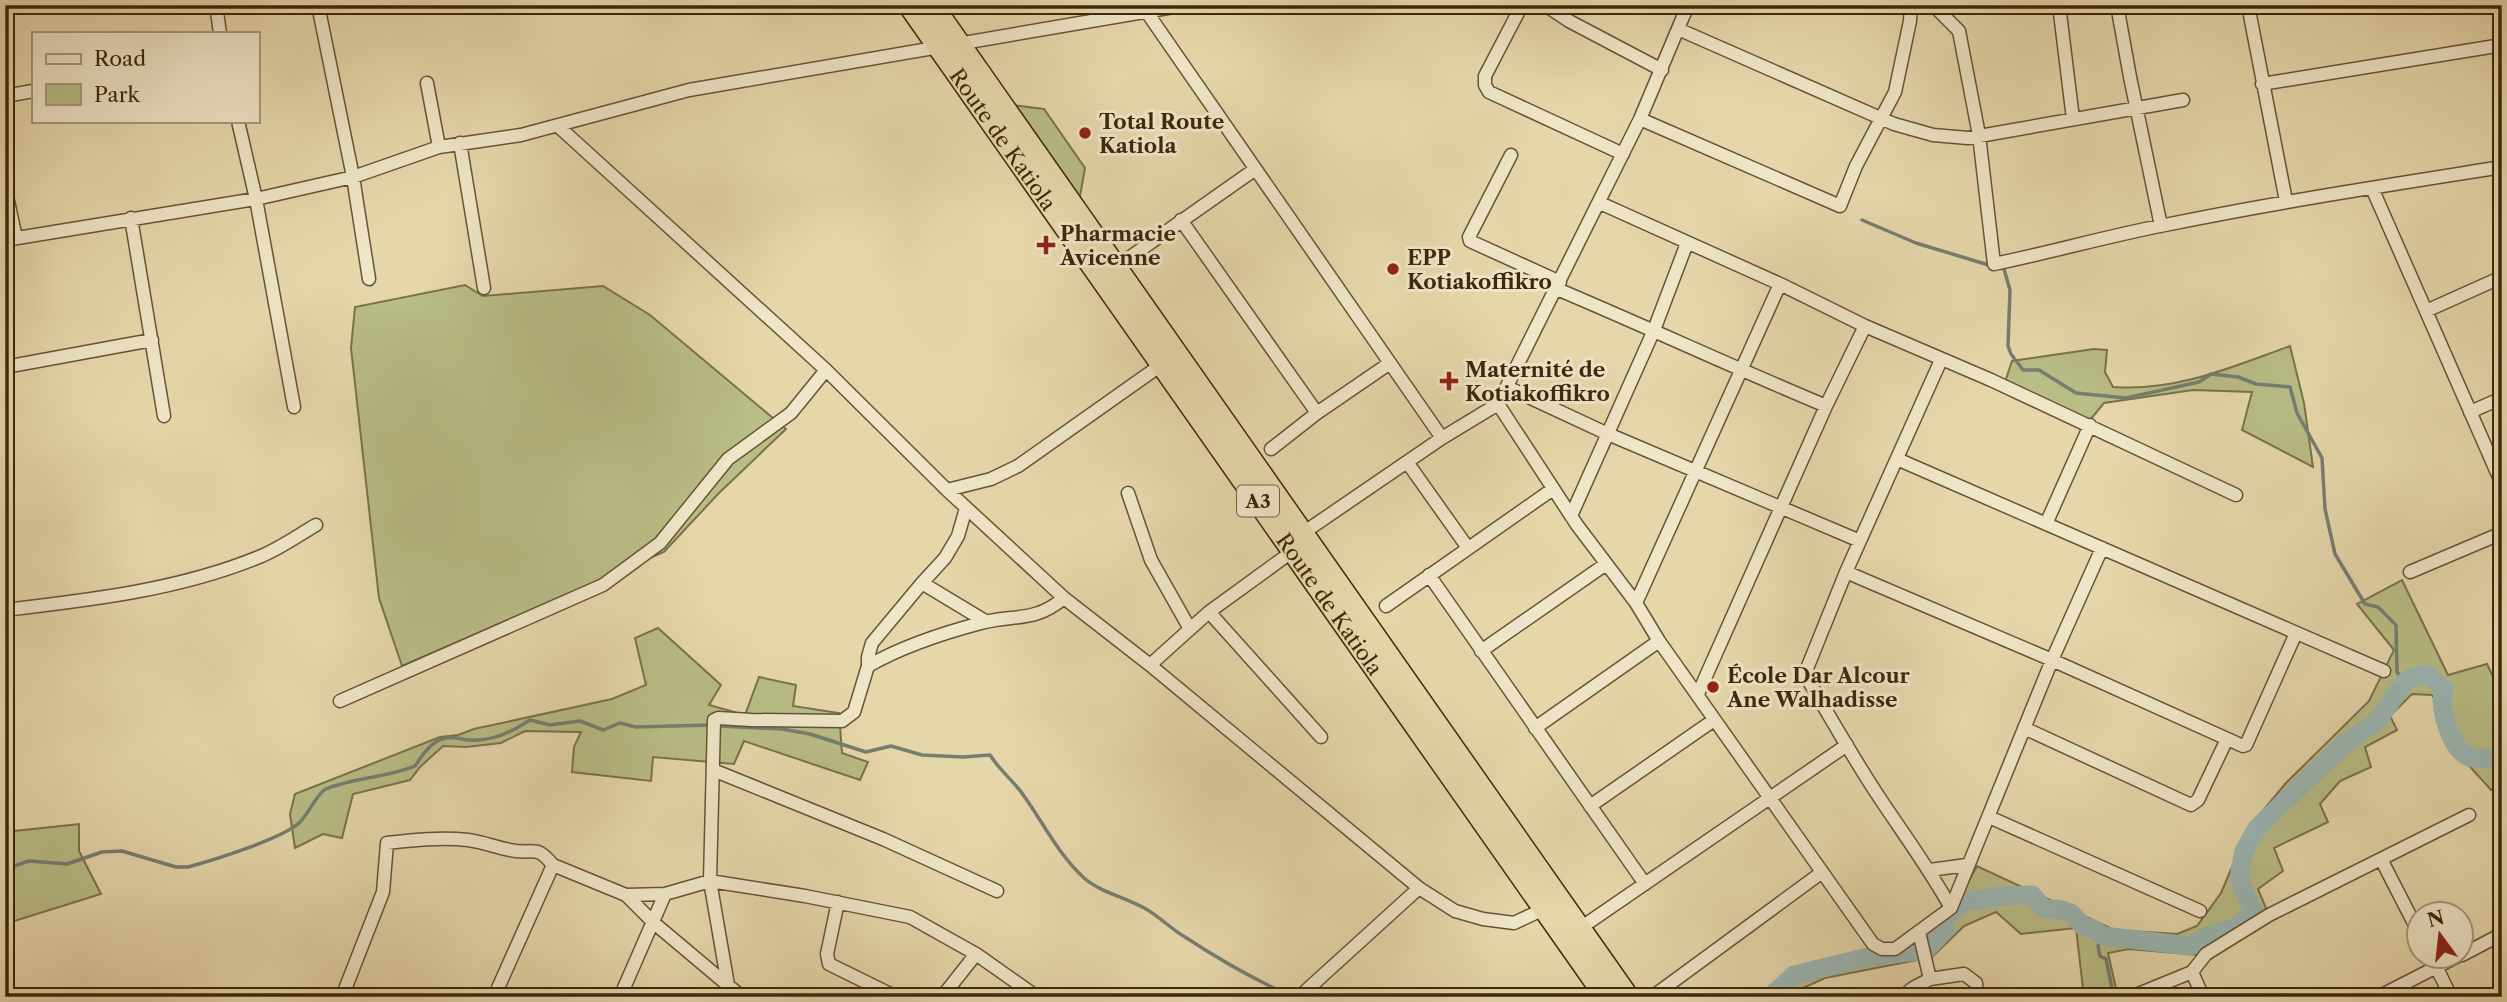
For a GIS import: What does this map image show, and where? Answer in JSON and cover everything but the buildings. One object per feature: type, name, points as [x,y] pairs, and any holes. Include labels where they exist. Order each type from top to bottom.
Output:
[{"type":"highway","name":"Route de Katiola","points":[[909,5],[949,46],[1116,267],[1544,909],[1606,997]]},
{"type":"highway","name":"Route de Katiola","points":[[932,5],[949,46],[1161,365],[1298,542],[1628,997]]},
{"type":"street","points":[[216,5],[220,32]]},
{"type":"street","points":[[318,5],[353,177],[369,279]]},
{"type":"street","points":[[5,187],[11,239],[256,199],[353,177],[439,147],[521,135],[689,90],[1185,5]]},
{"type":"street","points":[[1522,5],[1485,76],[1485,85],[1489,92],[1623,154]]},
{"type":"street","points":[[1545,5],[1569,22],[1662,70]]},
{"type":"street","points":[[1150,664],[1209,611],[1298,542],[1407,462],[1498,404],[1640,119],[1688,5]]},
{"type":"street","points":[[1640,119],[1840,206],[1856,166],[1895,92],[1911,5]]},
{"type":"street","points":[[1933,5],[1959,31],[1979,135],[1994,264],[2286,201],[2502,167]]},
{"type":"street","points":[[2059,5],[2073,119]]},
{"type":"street","points":[[2117,5],[2161,226]]},
{"type":"street","points":[[2248,5],[2286,201]]},
{"type":"street","points":[[1146,11],[1442,438]]},
{"type":"street","points":[[1678,29],[1882,118],[1933,135],[1956,138],[1979,135],[2183,100]]},
{"type":"street","points":[[2262,84],[2502,44]]},
{"type":"street","points":[[427,83],[439,147]]},
{"type":"street","points":[[5,96],[32,92]]},
{"type":"street","points":[[238,122],[256,199],[294,407]]},
{"type":"street","points":[[558,126],[826,370],[947,490],[1064,598],[1150,664],[1419,888],[1455,911],[1483,919],[1514,923],[1544,909]]},
{"type":"street","points":[[460,143],[484,288]]},
{"type":"street","points":[[1511,155],[1469,237],[1470,241],[1741,371],[1826,407]]},
{"type":"street","points":[[1116,267],[1254,170]]},
{"type":"street","points":[[2372,188],[2502,484]]},
{"type":"street","points":[[1600,203],[1780,284],[1865,326],[2090,425],[2236,495]]},
{"type":"street","points":[[131,218],[164,416]]},
{"type":"street","points":[[1181,220],[1317,413]]},
{"type":"street","points":[[1571,516],[1654,330],[1687,243]]},
{"type":"street","points":[[2426,312],[2502,277]]},
{"type":"street","points":[[1636,603],[1780,284]]},
{"type":"street","points":[[1698,694],[1781,506],[1865,326]]},
{"type":"street","points":[[5,367],[152,340]]},
{"type":"street","points":[[1941,360],[1846,572],[1806,671],[1807,678],[1847,745],[1930,870],[1951,908]]},
{"type":"street","points":[[1271,449],[1317,413],[1390,363]]},
{"type":"street","points":[[947,490],[991,479],[1018,466],[1161,365]]},
{"type":"street","points":[[340,701],[603,585],[660,543],[728,459],[791,413],[826,370]]},
{"type":"street","points":[[1507,387],[1608,434],[1860,541]]},
{"type":"street","points":[[2470,412],[2502,398]]},
{"type":"street","points":[[1498,404],[1571,516],[1636,603],[1659,641],[1821,873],[1872,944],[1882,949],[1895,949],[1951,908],[2052,660],[2102,548]]},
{"type":"street","points":[[2046,524],[2090,425]]},
{"type":"street","points":[[1897,459],[2384,671]]},
{"type":"street","points":[[1407,462],[1468,548]]},
{"type":"street","points":[[1386,606],[1553,489]]},
{"type":"street","points":[[1128,493],[1152,560],[1190,629]]},
{"type":"street","points":[[728,985],[710,881],[713,729],[718,718],[842,721],[850,718],[855,712],[872,642],[945,558],[958,536],[966,508]]},
{"type":"street","points":[[5,610],[102,597],[214,574],[262,556],[316,525]]},
{"type":"street","points":[[2410,572],[2500,537]]},
{"type":"street","points":[[1481,651],[1606,564]]},
{"type":"street","points":[[1846,572],[2243,746],[2246,745],[2296,633]]},
{"type":"street","points":[[1429,575],[1644,884]]},
{"type":"street","points":[[922,583],[985,621]]},
{"type":"street","points":[[868,666],[916,644],[985,621],[1036,615],[1050,610],[1064,598]]},
{"type":"street","points":[[1209,611],[1321,737]]},
{"type":"street","points":[[1535,727],[1659,641]]},
{"type":"street","points":[[1590,806],[1714,720]]},
{"type":"street","points":[[2024,728],[2191,805],[2198,800],[2227,739]]},
{"type":"street","points":[[1579,929],[1847,745]]},
{"type":"street","points":[[713,770],[883,839],[997,891]]},
{"type":"street","points":[[2131,997],[2192,972],[2206,954],[2269,915],[2469,814]]},
{"type":"street","points":[[1989,817],[2200,911]]},
{"type":"street","points":[[342,997],[383,892],[387,843],[442,838],[471,840],[518,851],[533,849],[545,855],[553,865],[626,895],[654,923],[742,997]]},
{"type":"street","points":[[2381,859],[2406,908]]},
{"type":"street","points":[[494,997],[553,865]]},
{"type":"street","points":[[1930,870],[1967,866]]},
{"type":"street","points":[[1652,997],[1821,873]]},
{"type":"street","points":[[626,895],[666,894],[710,881],[910,917],[976,954],[1037,997]]},
{"type":"street","points":[[1301,994],[1419,888]]},
{"type":"street","points":[[620,997],[666,894]]},
{"type":"street","points":[[838,902],[827,954],[830,964],[896,997]]},
{"type":"street","points":[[1919,932],[1929,973]]},
{"type":"street","points":[[2476,948],[2502,934]]},
{"type":"street","points":[[942,997],[976,954]]},
{"type":"street","points":[[2378,997],[2420,970]]},
{"type":"street","points":[[2437,970],[2451,997]]},
{"type":"street","points":[[2192,972],[2203,997]]},
{"type":"street","points":[[1902,997],[1929,973],[1964,974],[1976,983],[1977,997]]},
{"type":"green space","points":[[1012,105],[1044,109],[1085,168],[1079,202]]},
{"type":"green space","points":[[465,285],[483,296],[603,286],[650,315],[786,429],[718,494],[664,552],[402,666],[379,598],[351,348],[355,307]]},
{"type":"green space","points":[[2290,346],[2304,403],[2313,467],[2242,430],[2252,392],[2193,390],[2104,403],[2090,420],[2040,402],[2005,382],[2012,361],[2094,349],[2107,350],[2105,372],[2113,387],[2159,386],[2203,376]]},
{"type":"green space","points":[[2402,580],[2448,675],[2487,664],[2502,696],[2502,789],[2491,790],[2460,755],[2448,736],[2432,695],[2412,694],[2390,716],[2397,730],[2365,747],[2371,767],[2340,781],[2320,804],[2328,822],[2274,848],[2283,871],[2258,889],[2268,913],[2199,955],[2129,949],[2108,953],[2118,997],[2084,997],[2076,928],[2021,934],[1996,912],[1964,926],[1932,957],[1825,978],[1792,993],[1792,997],[1762,997],[1769,988],[1815,962],[1903,949],[1950,915],[1977,866],[2114,930],[2177,934],[2197,926],[2221,893],[2249,827],[2286,783],[2369,701],[2394,650],[2357,604]]},
{"type":"green space","points":[[658,628],[721,685],[709,705],[745,715],[759,677],[796,685],[793,706],[839,713],[842,753],[868,762],[860,780],[744,741],[734,764],[653,757],[651,781],[572,772],[574,747],[581,732],[525,731],[501,743],[466,747],[443,746],[410,780],[353,794],[342,838],[323,834],[295,848],[290,814],[295,794],[440,737],[612,699],[646,685],[635,638]]},
{"type":"green space","points":[[79,824],[79,851],[101,894],[5,924],[5,832]]},
{"type":"waterway","points":[[1862,220],[1916,243],[1992,266]]},
{"type":"waterway","points":[[1999,268],[2004,269],[2010,290],[2008,346],[2011,354],[2023,370],[2039,370],[2076,393],[2126,398],[2199,382],[2211,374],[2238,377],[2256,384],[2290,387],[2297,413],[2322,458],[2325,509],[2335,554],[2365,604],[2378,607],[2396,625],[2397,672],[2405,682]]},
{"type":"waterway","points":[[1770,997],[1794,975],[1868,957],[1926,950],[1945,930],[1945,916],[1965,902],[2002,896],[2032,895],[2044,909],[2071,913],[2083,926],[2103,936],[2190,946],[2235,927],[2254,912],[2241,885],[2240,870],[2244,851],[2257,828],[2344,744],[2378,720],[2405,682],[2415,676],[2427,674],[2444,689],[2444,716],[2451,736],[2462,752],[2472,758],[2502,758]]},
{"type":"waterway","points":[[5,869],[29,861],[67,864],[102,852],[122,851],[176,867],[199,864],[278,836],[290,829],[299,823],[326,789],[415,766],[427,749],[437,741],[450,737],[473,740],[493,738],[530,720],[550,725],[580,721],[603,730],[620,723],[636,727],[711,725]]},
{"type":"waterway","points":[[718,726],[782,729],[810,734],[866,752],[891,746],[922,755],[990,755],[1020,791],[1066,859],[1084,878],[1146,909],[1211,954],[1293,997]]},
{"type":"waterway","points":[[2103,936],[2098,946],[2100,956],[2106,959],[2112,988],[2112,993],[2104,997]]},
{"type":"place","name":"Total Route Katiola","points":[[1085,133]]},
{"type":"place","name":"Pharmacie Avicenne","points":[[1046,245]]},
{"type":"place","name":"EPP Kotiakoffikro","points":[[1393,269]]},
{"type":"place","name":"Maternité de Kotiakoffikro","points":[[1449,381]]},
{"type":"place","name":"École Dar Alcour Ane Walhadisse","points":[[1713,687]]}]
